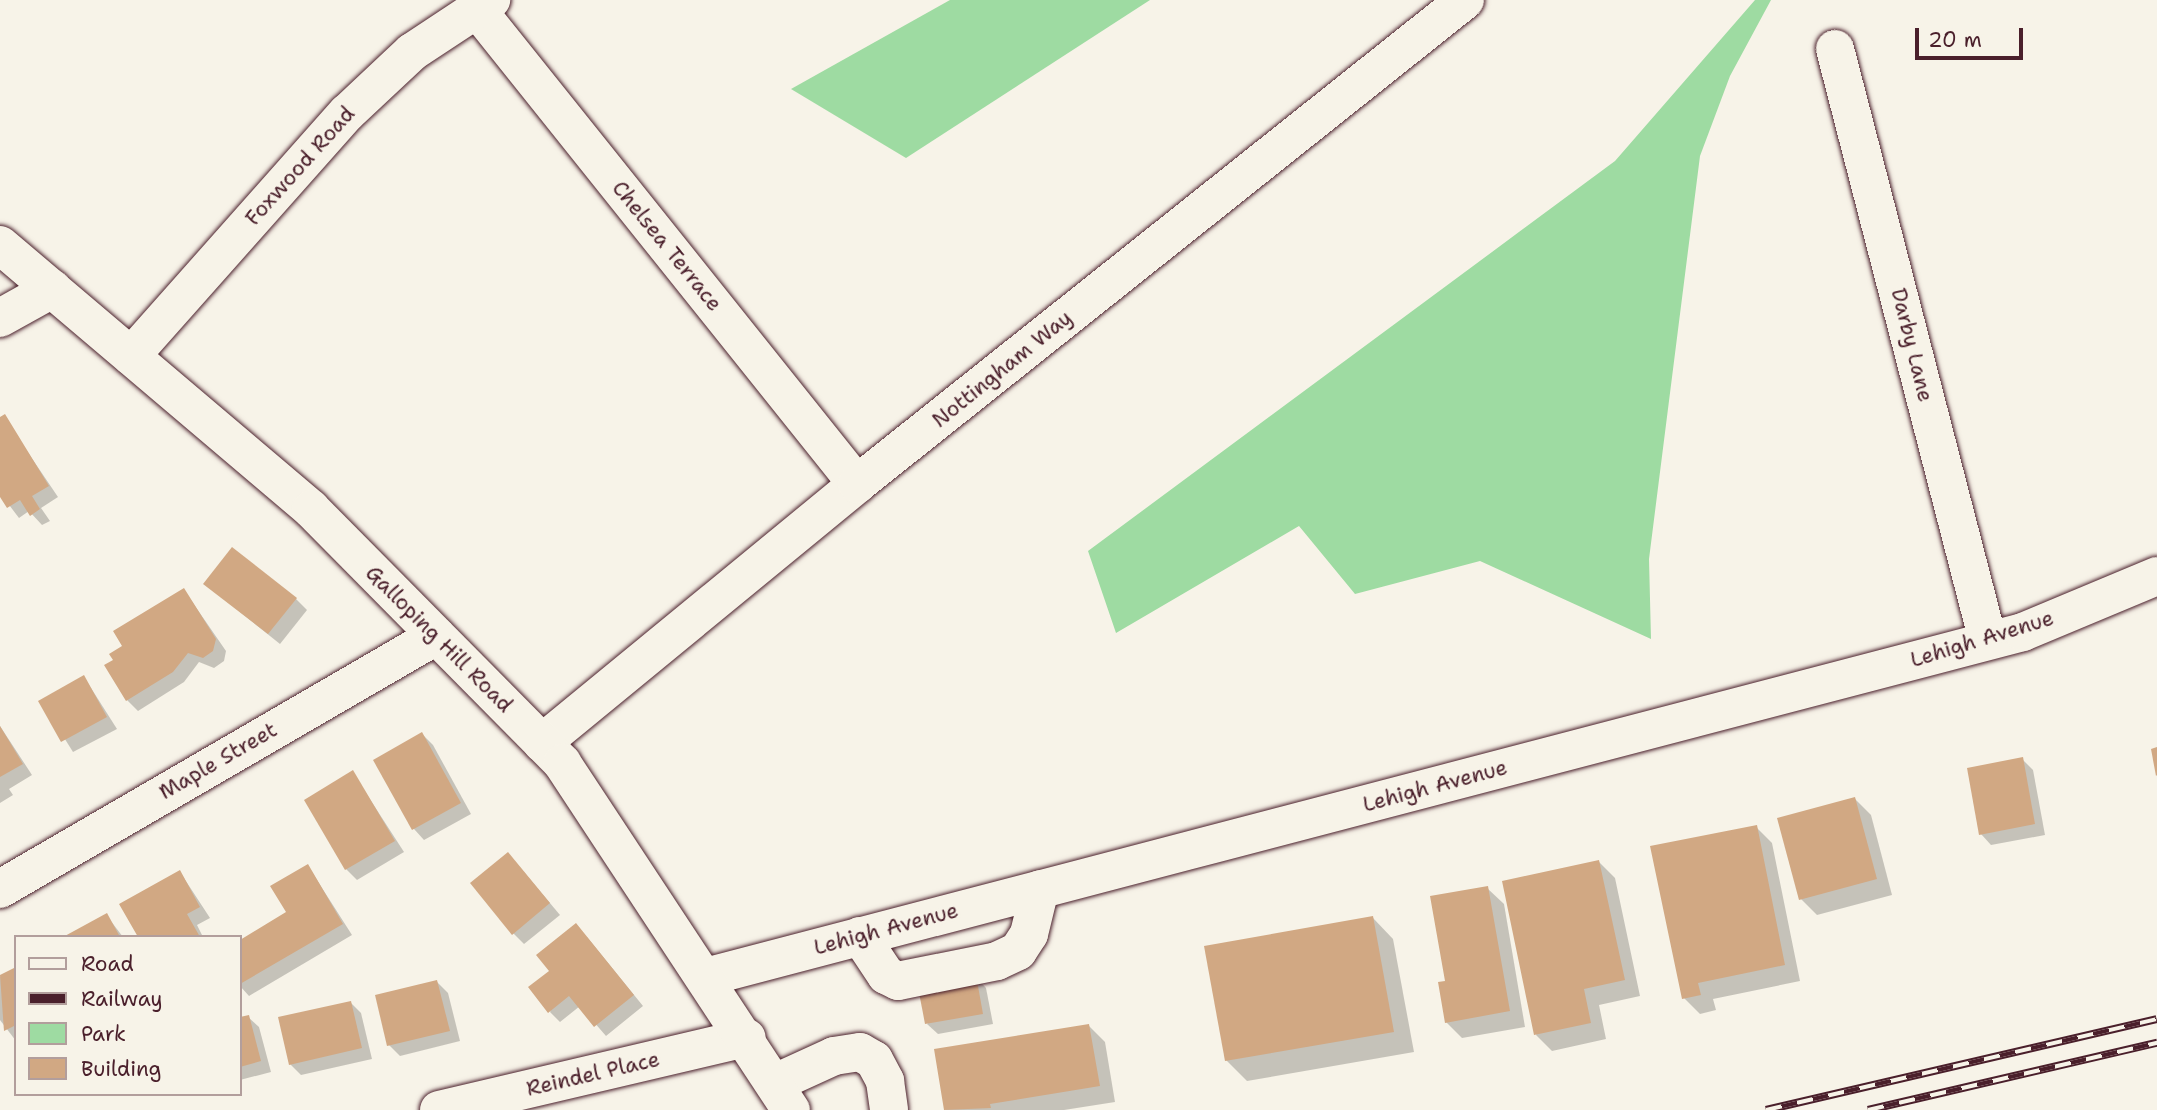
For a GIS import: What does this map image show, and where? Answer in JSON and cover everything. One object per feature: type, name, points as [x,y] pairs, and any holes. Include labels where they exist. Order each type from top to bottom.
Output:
[{"type":"street","name":"Nottingham Way","points":[[542,743],[857,484],[1465,0]]},
{"type":"street","name":"Chelsea Terrace","points":[[483,4],[857,484]]},
{"type":"street","name":"Foxwood Road","points":[[131,356],[347,113],[412,52],[483,4]]},
{"type":"street","name":"Darby Lane","points":[[1835,49],[1988,641]]},
{"type":"street","name":"Galloping Hill Road","points":[[0,245],[311,509],[562,763],[706,976],[783,1097]]},
{"type":"street","points":[[0,318],[52,289]]},
{"type":"street","name":"Lehigh Avenue","points":[[706,976],[2022,632],[2157,576]]},
{"type":"street","name":"Maple Street","points":[[0,889],[436,636]]},
{"type":"street","points":[[860,936],[878,965],[898,981],[997,961],[1018,951],[1029,934],[1040,889]]},
{"type":"street","name":"Reindel Place","points":[[439,1110],[747,1038]]},
{"type":"street","points":[[783,1097],[834,1056],[860,1052],[874,1060],[885,1081],[889,1110]]},
{"type":"green space","points":[[950,0],[1150,0],[906,158],[791,89]]},
{"type":"green space","points":[[1755,0],[1771,0],[1730,76],[1700,156],[1649,559],[1651,639],[1480,561],[1355,594],[1299,526],[1116,633],[1088,551],[1615,161]]},
{"type":"building","points":[[5,414],[49,486],[32,496],[40,509],[30,516],[20,500],[7,508],[0,497],[0,417]]},
{"type":"building","points":[[232,547],[297,598],[268,634],[203,584]]},
{"type":"building","points":[[184,588],[216,639],[213,651],[203,658],[188,653],[173,672],[126,701],[104,665],[113,660],[109,654],[122,646],[113,631]]},
{"type":"building","points":[[84,675],[107,717],[61,742],[38,701]]},
{"type":"building","points":[[0,726],[23,764],[0,777]]},
{"type":"building","points":[[422,732],[461,803],[412,830],[373,760]]},
{"type":"building","points":[[2157,747],[2157,775],[2156,776],[2151,749]]},
{"type":"building","points":[[2023,757],[2035,824],[1979,835],[1967,768]]},
{"type":"building","points":[[353,770],[395,841],[345,870],[304,800]]},
{"type":"building","points":[[1855,797],[1877,879],[1799,900],[1777,818]]},
{"type":"building","points":[[1757,825],[1785,965],[1698,983],[1701,995],[1682,999],[1650,846]]},
{"type":"building","points":[[508,852],[550,903],[512,935],[470,883]]},
{"type":"building","points":[[1599,860],[1625,980],[1584,989],[1591,1023],[1534,1035],[1502,881]]},
{"type":"building","points":[[308,864],[343,924],[242,983],[242,939],[286,912],[270,886]]},
{"type":"building","points":[[180,870],[200,907],[187,914],[199,935],[137,935],[119,904]]},
{"type":"building","points":[[1488,886],[1510,1011],[1445,1023],[1438,982],[1445,981],[1430,896]]},
{"type":"building","points":[[107,913],[119,935],[67,935]]},
{"type":"building","points":[[1373,916],[1394,1032],[1225,1061],[1204,946]]},
{"type":"building","points":[[576,923],[634,995],[594,1027],[569,996],[548,1013],[528,987],[549,971],[536,955]]},
{"type":"building","points":[[14,968],[14,1026],[4,1031],[0,975]]},
{"type":"building","points":[[976,975],[983,1014],[925,1024],[918,987]]},
{"type":"building","points":[[437,980],[450,1031],[387,1046],[375,995]]},
{"type":"building","points":[[351,1001],[362,1048],[289,1065],[278,1017]]},
{"type":"building","points":[[249,1015],[261,1061],[242,1066],[242,1017]]},
{"type":"building","points":[[1089,1024],[1100,1086],[990,1104],[991,1108],[944,1110],[934,1049]]},
{"type":"railway","points":[[1766,1110],[2157,1019]]},
{"type":"railway","points":[[1868,1110],[2157,1043]]}]
